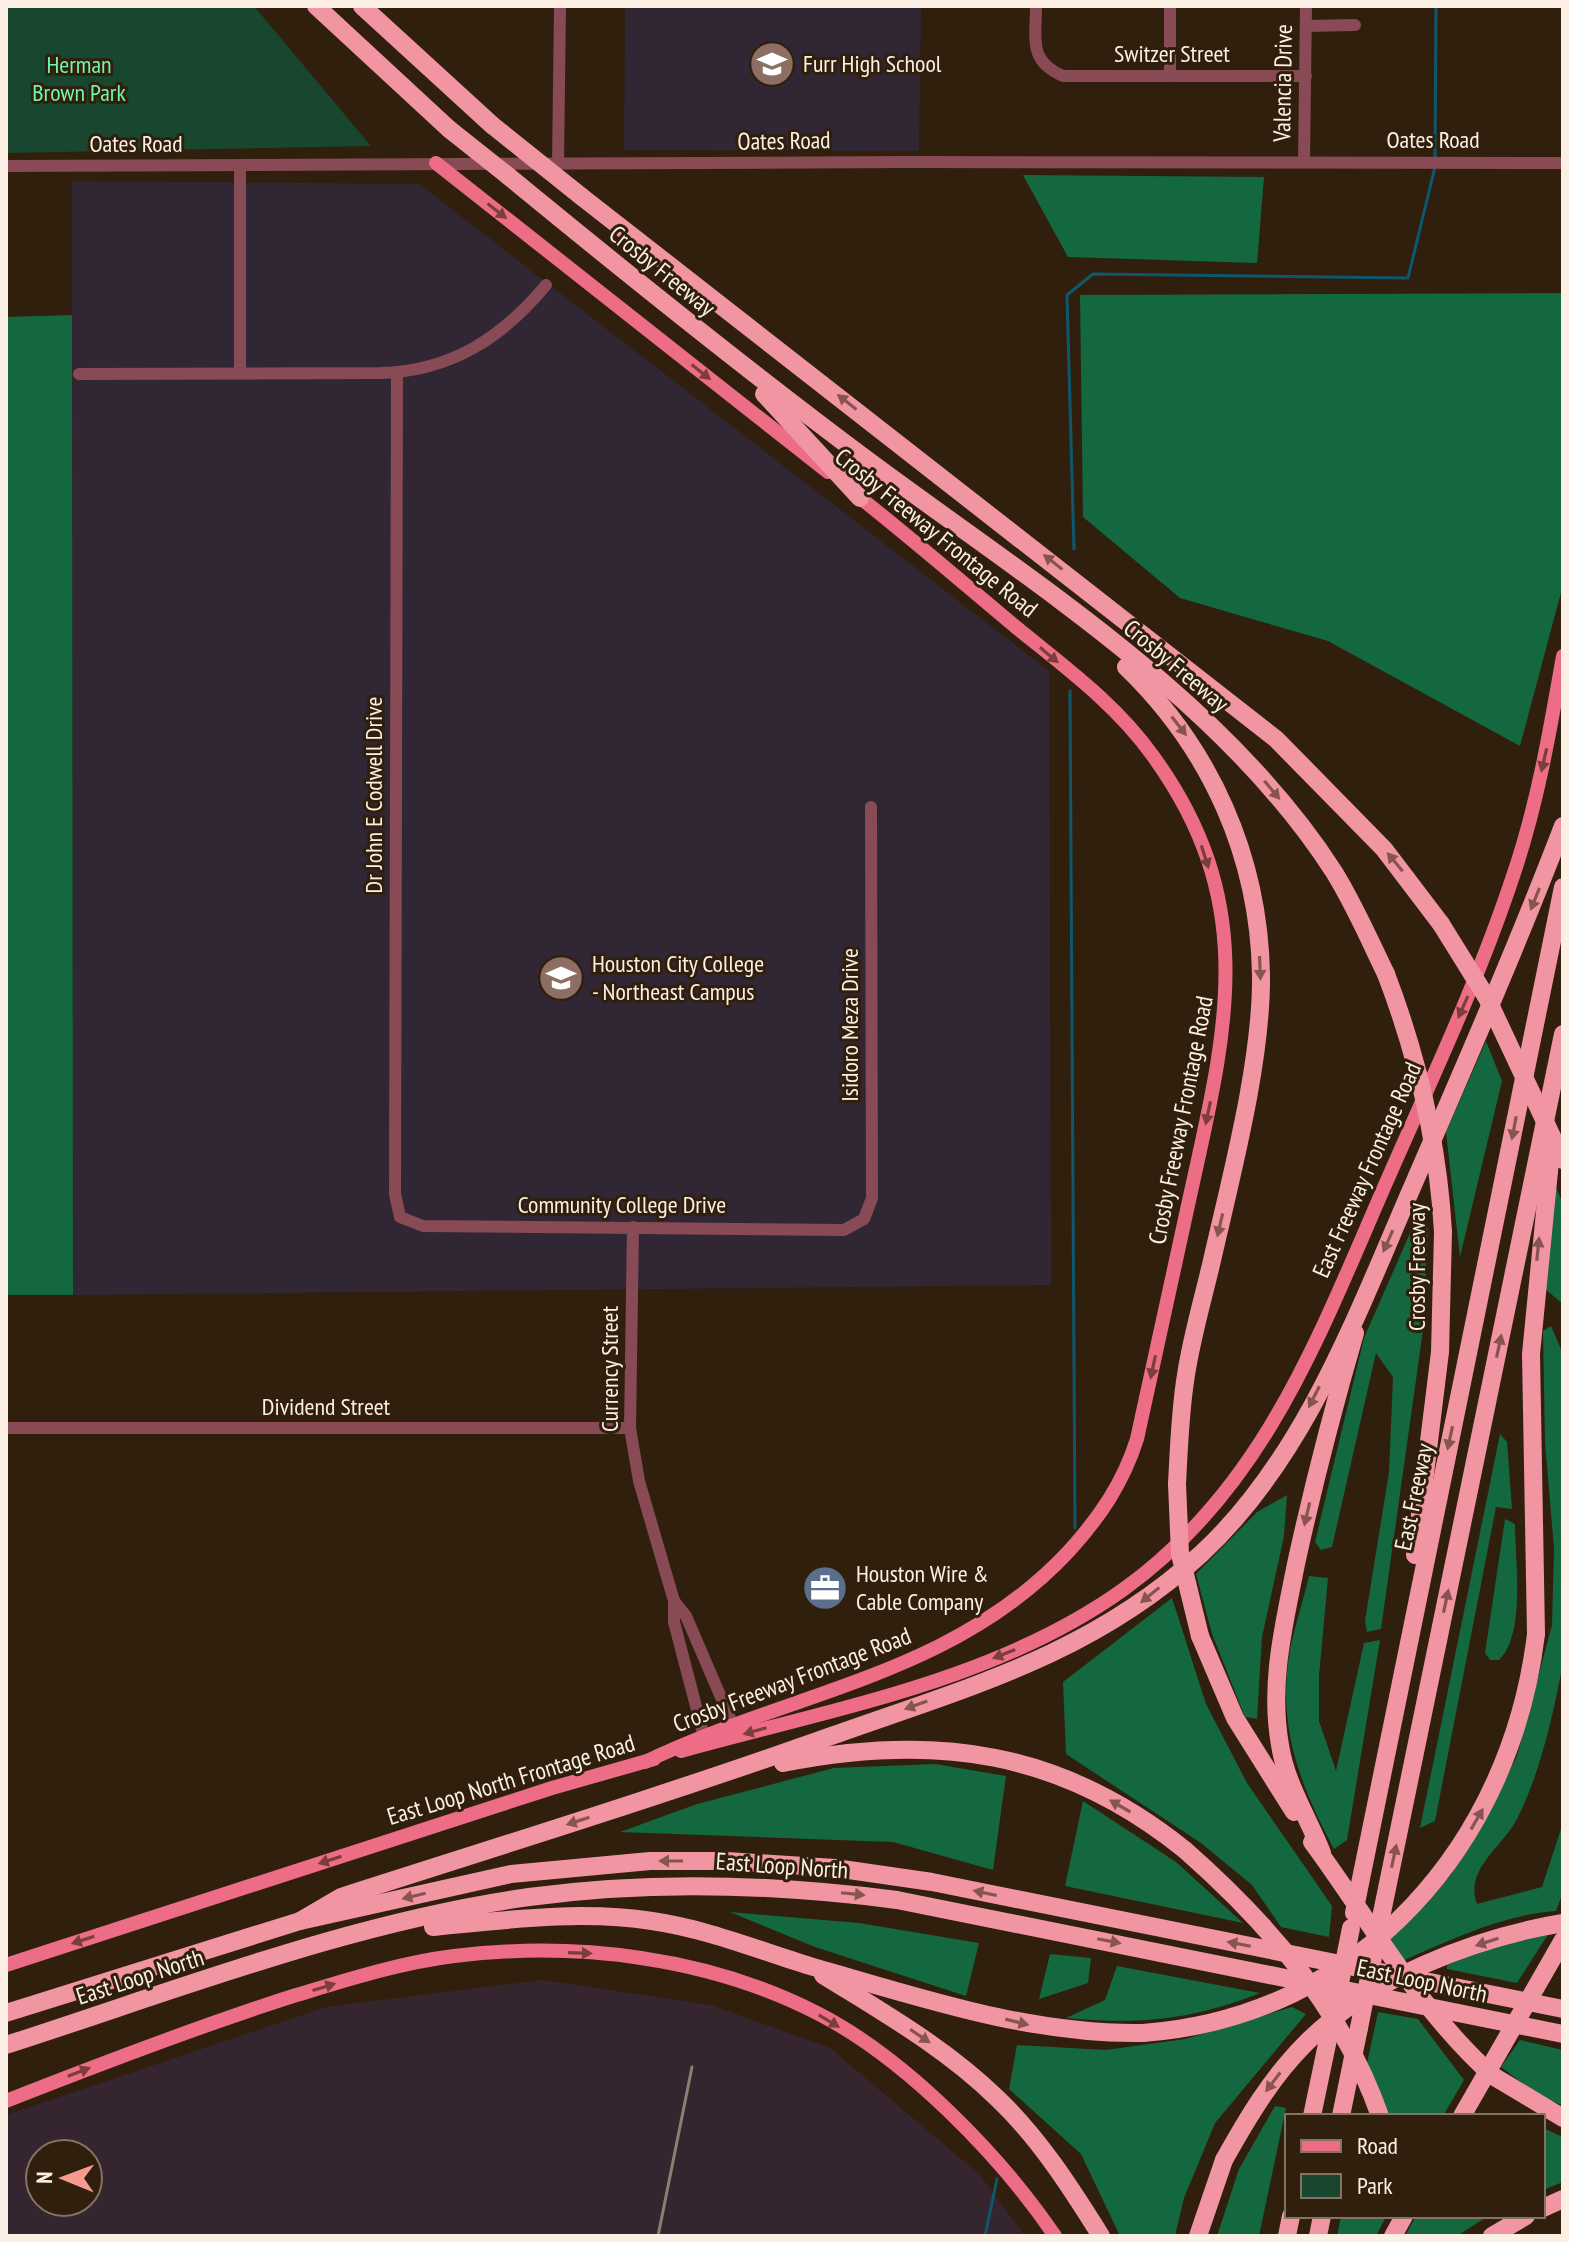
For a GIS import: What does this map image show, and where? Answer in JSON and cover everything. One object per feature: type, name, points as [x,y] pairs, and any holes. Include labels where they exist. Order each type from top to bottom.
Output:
[{"type":"highway","name":"Crosby Freeway","points":[[316,6],[449,129],[733,359],[1067,609],[1209,722],[1267,784],[1334,872],[1386,974],[1419,1071],[1431,1126],[1443,1232],[1440,1352],[1401,1677]]},
{"type":"highway","name":"Crosby Freeway","points":[[362,6],[492,125],[1276,739],[1384,849],[1441,924],[1487,998],[1563,1160]]},
{"type":"highway","points":[[733,359],[860,498]]},
{"type":"highway","points":[[1067,609],[1163,707],[1209,770],[1241,847],[1259,943],[1261,979],[1251,1068],[1186,1373],[1177,1484],[1180,1554],[1200,1636],[1235,1718],[1325,1859],[1430,2012],[1493,2076],[1563,2118]]},
{"type":"highway","points":[[300,1921],[341,1897],[732,1771],[980,1686],[1069,1646],[1132,1609],[1200,1554],[1264,1482],[1297,1431],[1373,1277],[1563,826]]},
{"type":"highway","name":"East Freeway","points":[[1312,2114],[1563,887]]},
{"type":"highway","points":[[360,1934],[533,1917],[596,1917],[666,1924],[1042,2027],[1103,2034],[1143,2033],[1220,2019],[1291,1993],[1337,1969],[1388,1931],[1454,1858],[1503,1770],[1521,1717],[1536,1634],[1532,1323],[1563,1036]]},
{"type":"highway","points":[[1341,2114],[1563,1036]]},
{"type":"highway","points":[[1315,1841],[1297,1801],[1280,1749],[1275,1709],[1277,1668],[1309,1505],[1373,1277]]},
{"type":"highway","points":[[732,1771],[879,1748],[938,1748],[1010,1760],[1050,1773],[1105,1797],[1146,1820],[1185,1850],[1247,1908],[1307,1978],[1351,2050],[1379,2114]]},
{"type":"highway","name":"East Loop North","points":[[6,2013],[300,1921],[511,1874],[650,1861],[835,1868],[932,1882],[1563,2009]]},
{"type":"highway","name":"East Loop North","points":[[6,2045],[360,1934],[525,1898],[605,1889],[706,1885],[815,1890],[932,1906],[1563,2034]]},
{"type":"highway","points":[[1198,2236],[1224,2160],[1253,2110],[1283,2069],[1318,2032],[1400,1978],[1445,1957],[1498,1938],[1563,1923]]},
{"type":"highway","points":[[1463,2114],[1563,1940]]},
{"type":"highway","points":[[807,1965],[924,2038],[999,2100],[1071,2188],[1101,2236]]},
{"type":"highway","points":[[1393,2236],[1403,2218]]},
{"type":"highway","points":[[1492,2236],[1523,2218]]},
{"type":"main road","name":"Crosby Freeway Frontage Road","points":[[436,163],[860,498],[1098,695],[1153,755],[1180,797],[1212,878],[1224,929],[1228,990],[1212,1098],[1137,1439],[1125,1477],[1089,1530],[1047,1575],[966,1635],[852,1683],[703,1733],[645,1762]]},
{"type":"main road","name":"East Freeway Frontage Road","points":[[1074,1621],[1126,1587],[1200,1520],[1276,1423],[1319,1335],[1482,962],[1526,829],[1548,740],[1563,656]]},
{"type":"main road","name":"East Loop North Frontage Road","points":[[6,1965],[552,1788],[938,1679],[1007,1653],[1074,1621]]},
{"type":"main road","points":[[6,2101],[210,2023],[355,1977],[452,1956],[511,1951],[588,1953],[685,1967],[742,1983],[822,2016],[875,2050],[944,2109],[1012,2179],[1055,2236]]},
{"type":"street","points":[[558,164],[560,6]]},
{"type":"street","name":"Switzer Street","points":[[1036,6],[1036,53],[1046,69],[1063,76],[1306,76]]},
{"type":"street","points":[[1170,6],[1170,76]]},
{"type":"street","name":"Valencia Drive","points":[[1304,162],[1306,6]]},
{"type":"street","points":[[1306,26],[1355,25]]},
{"type":"street","name":"Oates Road","points":[[6,166],[1563,163]]},
{"type":"street","points":[[240,165],[240,373]]},
{"type":"street","points":[[79,374],[397,372],[451,361],[476,349],[504,331],[546,285]]},
{"type":"street","name":"Dr John E Codwell Drive","points":[[397,372],[395,1194],[400,1217]]},
{"type":"street","name":"Isidoro Meza Drive","points":[[844,1230],[864,1219],[872,1198],[871,807]]},
{"type":"street","name":"Community College Drive","points":[[400,1217],[423,1226],[844,1230]]},
{"type":"street","name":"Currency Street","points":[[633,1227],[630,1428],[639,1481],[674,1601],[674,1622],[703,1733]]},
{"type":"street","name":"Dividend Street","points":[[6,1426],[21,1429],[630,1428]]},
{"type":"street","name":"Currency Street","points":[[674,1601],[686,1616],[732,1723]]},
{"type":"street","points":[[686,1663],[703,1658]]},
{"type":"shaded area","name":"Furr High School","points":[[625,6],[921,6],[919,151],[624,150]]},
{"type":"shaded area","name":"Houston City College - Northeast Campus","points":[[72,181],[419,184],[1049,671],[1051,1285],[73,1295]]},
{"type":"shaded area","points":[[543,1980],[711,2005],[830,2048],[979,2174],[1025,2236],[6,2236],[6,2115],[326,2007]]},
{"type":"green space","name":"Herman Brown Park","points":[[6,6],[254,6],[371,146],[6,153]]},
{"type":"green space","points":[[1023,175],[1264,177],[1257,263],[1068,257]]},
{"type":"green space","points":[[1563,293],[1563,585],[1520,746],[1328,641],[1180,598],[1083,517],[1080,295]]},
{"type":"green space","points":[[72,315],[73,1295],[6,1295],[6,317]]},
{"type":"green space","points":[[1486,1041],[1502,1081],[1460,1257],[1446,1132]]},
{"type":"green space","points":[[1555,1185],[1563,1204],[1563,1304],[1545,1289]]},
{"type":"green space","points":[[1414,1224],[1428,1228],[1423,1330],[1381,1629],[1367,1632],[1365,1621],[1389,1472],[1393,1377],[1376,1353],[1332,1547],[1321,1550],[1315,1542],[1364,1338]]},
{"type":"green space","points":[[1551,1326],[1563,1354],[1563,1663],[1533,1782],[1517,1819],[1480,1869],[1474,1891],[1477,1904],[1542,1887],[1563,1823],[1563,1892],[1556,1911],[1497,1923],[1402,1961],[1390,1944],[1391,1935],[1450,1876],[1484,1821],[1517,1756],[1552,1625],[1554,1548],[1545,1443],[1543,1331]]},
{"type":"green space","points":[[1500,1434],[1507,1442],[1512,1509],[1496,1507],[1435,1821],[1420,1828]]},
{"type":"green space","points":[[1287,1495],[1284,1536],[1262,1637],[1257,1719],[1245,1717],[1212,1634],[1196,1574],[1257,1512]]},
{"type":"green space","points":[[1505,1519],[1515,1524],[1516,1615],[1507,1648],[1499,1660],[1490,1660],[1485,1653]]},
{"type":"green space","points":[[1309,1576],[1328,1578],[1319,1676],[1319,1721],[1336,1771],[1364,1643],[1380,1640],[1347,1840],[1334,1849],[1304,1786],[1288,1720],[1288,1661]]},
{"type":"green space","points":[[1172,1598],[1206,1704],[1247,1783],[1332,1906],[1329,1937],[1281,1927],[1252,1885],[1201,1843],[1066,1754],[1063,1682]]},
{"type":"green space","points":[[935,1764],[1006,1776],[993,1870],[893,1842],[620,1832],[697,1804],[834,1768]]},
{"type":"green space","points":[[1083,1801],[1176,1862],[1243,1923],[1065,1886]]},
{"type":"green space","points":[[730,1912],[859,1923],[979,1943],[966,1996],[815,1947]]},
{"type":"green space","points":[[1549,1933],[1517,1983],[1447,1969],[1447,1965],[1510,1940]]},
{"type":"green space","points":[[1050,1954],[1091,1958],[1088,1983],[1039,1999]]},
{"type":"green space","points":[[1117,1966],[1260,1993],[1211,2009],[1165,2018],[1118,2021],[1066,2018],[1105,2000]]},
{"type":"green space","points":[[1292,2007],[1306,2014],[1215,2123],[1184,2198],[1175,2236],[1120,2236],[1081,2154],[1009,2089],[1017,2045],[1106,2050],[1185,2039]]},
{"type":"green space","points":[[1378,2012],[1418,2019],[1464,2080],[1444,2114],[1387,2114],[1366,2068]]},
{"type":"green space","points":[[1520,2040],[1563,2050],[1563,2106],[1534,2092],[1501,2067]]},
{"type":"green space","points":[[1275,2106],[1286,2108],[1259,2236],[1217,2236],[1239,2169]]},
{"type":"green space","points":[[1545,2129],[1563,2137],[1563,2182],[1545,2189]]},
{"type":"green space","points":[[1341,2218],[1385,2218],[1376,2236],[1337,2236]]},
{"type":"green space","points":[[1415,2218],[1485,2218],[1457,2236],[1405,2236]]},
{"type":"waterway","points":[[1435,160],[1436,6]]},
{"type":"waterway","points":[[1074,549],[1067,295],[1093,274],[1408,278],[1435,167]]},
{"type":"waterway","points":[[1070,691],[1075,1528]]},
{"type":"waterway","points":[[985,2236],[997,2179]]},
{"type":"railway","points":[[658,2236],[692,2067]]},
{"type":"place","name":"Furr High School","points":[[772,64]]},
{"type":"place","name":"Houston City College - Northeast Campus","points":[[561,978]]},
{"type":"place","name":"Houston Wire & Cable Company","points":[[825,1588]]}]
